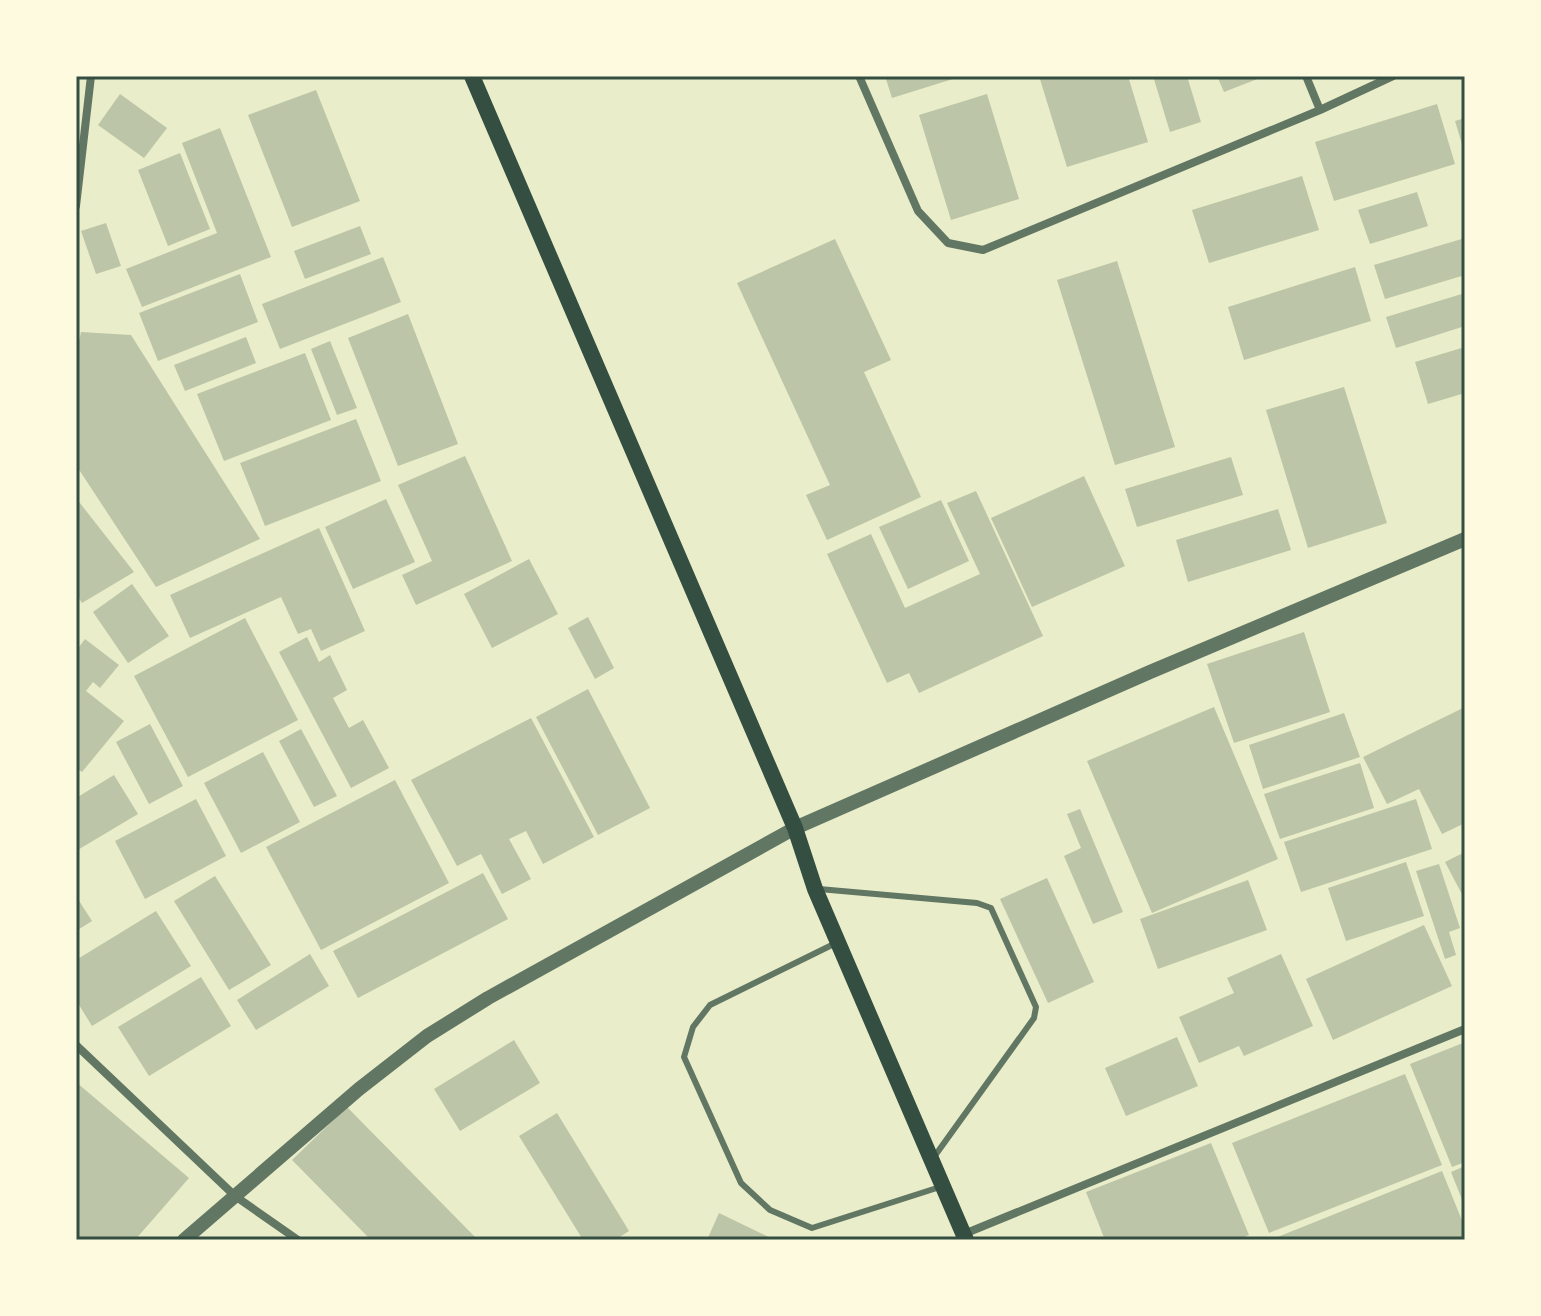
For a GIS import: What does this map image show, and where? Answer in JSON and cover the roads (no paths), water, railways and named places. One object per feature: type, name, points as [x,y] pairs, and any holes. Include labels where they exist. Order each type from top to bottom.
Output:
[{"type":"main road","points":[[472,76],[795,828],[815,889],[965,1237]]},
{"type":"street","points":[[76,206],[91,76]]},
{"type":"street","points":[[859,76],[918,211],[948,243],[983,250],[1320,110],[1393,76]]},
{"type":"street","points":[[1306,76],[1320,110]]},
{"type":"street","points":[[184,1240],[359,1089],[427,1036],[488,998],[795,828],[1150,672],[1465,539]]},
{"type":"street","points":[[965,1237],[1465,1029]]},
{"type":"street","points":[[76,1045],[235,1196],[298,1240]]},
{"type":"lane","points":[[815,889],[977,903],[991,908],[1036,1007],[1034,1018],[932,1160]]},
{"type":"lane","points":[[839,941],[710,1005],[693,1027],[684,1057],[741,1183],[770,1210],[812,1228],[943,1186]]}]
